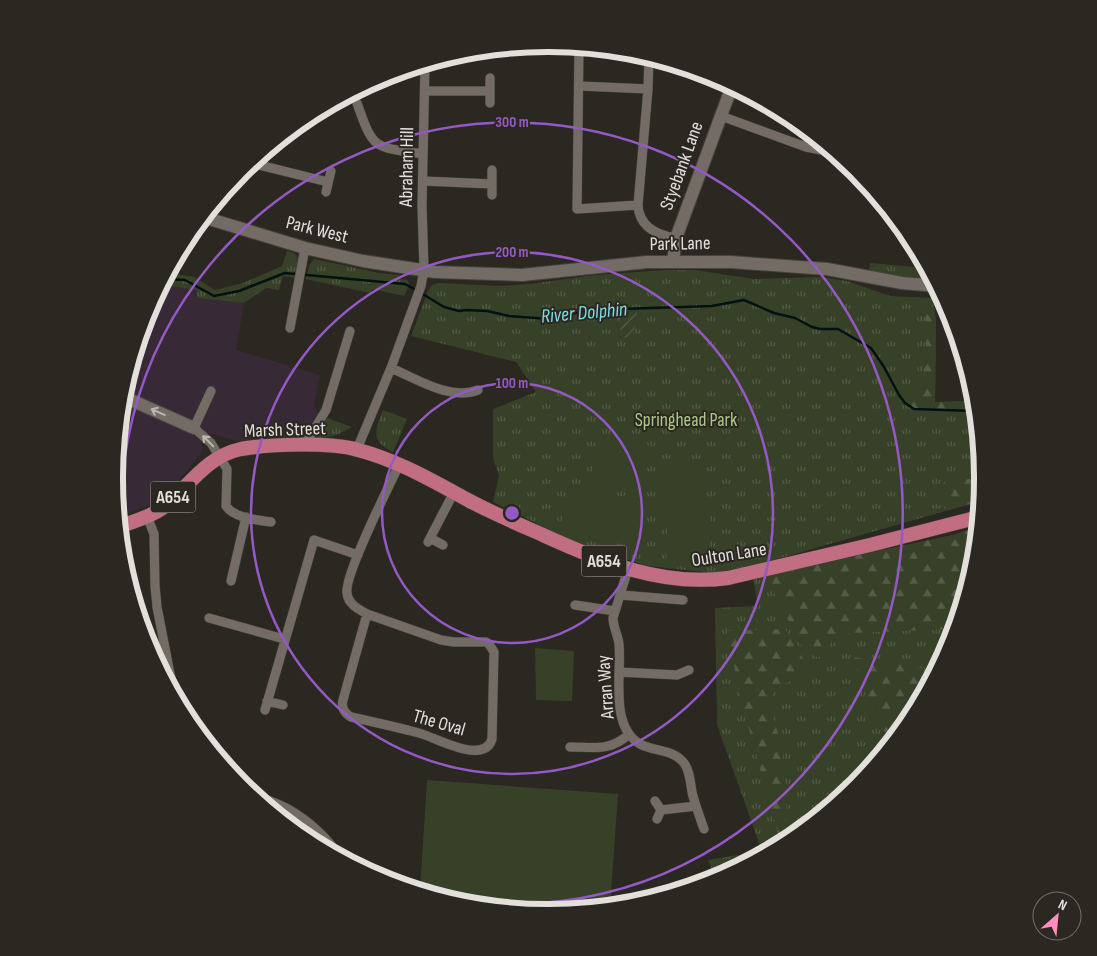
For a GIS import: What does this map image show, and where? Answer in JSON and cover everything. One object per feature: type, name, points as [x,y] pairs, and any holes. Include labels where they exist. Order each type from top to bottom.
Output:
[{"type":"main road","name":"Marsh Street","points":[[126,524],[163,507],[198,472],[220,456],[243,449],[332,446],[357,449]]},
{"type":"main road","name":"Oulton Lane","points":[[357,449],[399,465],[490,512],[564,546],[628,569],[685,581],[707,581],[728,578],[870,546],[972,520]]},
{"type":"street","points":[[579,53],[577,209],[638,205]]},
{"type":"street","points":[[649,65],[638,214],[646,226],[658,233],[676,238]]},
{"type":"street","name":"Abraham Hill","points":[[357,449],[391,368],[421,286],[424,270],[425,71]]},
{"type":"street","points":[[490,78],[490,103]]},
{"type":"street","points":[[580,86],[648,90]]},
{"type":"street","points":[[425,91],[490,90]]},
{"type":"street","name":"Styebank Lane","points":[[673,261],[676,238],[729,93]]},
{"type":"street","points":[[357,103],[369,134],[376,144],[384,148],[424,154]]},
{"type":"street","points":[[720,116],[806,147],[819,150]]},
{"type":"street","points":[[806,147],[809,140]]},
{"type":"street","points":[[260,165],[328,182]]},
{"type":"street","points":[[492,170],[492,195]]},
{"type":"street","points":[[326,192],[331,171]]},
{"type":"street","points":[[423,181],[492,184]]},
{"type":"street","name":"Park West","points":[[211,219],[305,248],[363,261],[424,270]]},
{"type":"street","points":[[290,328],[305,248]]},
{"type":"street","name":"Park Lane","points":[[424,270],[460,274],[522,275],[618,264],[673,261],[731,262],[802,266],[902,283],[928,285]]},
{"type":"street","points":[[304,446],[326,410],[350,331]]},
{"type":"street","points":[[391,368],[454,393],[470,393],[479,390]]},
{"type":"street","points":[[194,428],[211,391]]},
{"type":"street","points":[[130,400],[194,428],[211,443],[227,469],[225,499],[229,510],[234,514],[271,522]]},
{"type":"street","name":"The Oval","points":[[368,614],[342,700],[344,712],[351,717],[421,734],[456,748],[483,749],[489,745],[492,739],[494,652],[489,644],[440,640],[368,614],[352,604],[347,593],[347,587],[358,555],[399,465]]},
{"type":"street","points":[[443,545],[429,540],[454,492]]},
{"type":"street","points":[[147,516],[154,534],[157,607],[169,671]]},
{"type":"street","points":[[231,581],[246,517]]},
{"type":"street","points":[[283,705],[266,706],[315,536],[358,555]]},
{"type":"street","name":"Arran Way","points":[[628,569],[615,610],[613,626],[619,646],[621,717],[629,734],[639,744],[678,757],[686,765],[704,829]]},
{"type":"street","points":[[577,595],[575,608],[615,610]]},
{"type":"street","points":[[621,595],[684,600]]},
{"type":"street","points":[[209,618],[284,640]]},
{"type":"street","points":[[619,672],[676,680],[689,670]]},
{"type":"street","points":[[570,747],[610,747],[621,742],[629,734]]},
{"type":"street","points":[[655,800],[659,815],[696,806]]},
{"type":"street","points":[[275,804],[303,818],[325,840]]},
{"type":"shaded area","points":[[169,286],[197,290],[197,298],[244,303],[236,350],[320,375],[314,405],[320,415],[306,437],[237,441],[210,433],[201,443],[203,446],[201,454],[161,501],[125,514],[124,450],[131,395],[137,368],[155,315]]},
{"type":"green space","points":[[287,251],[294,253],[298,257],[295,278],[283,276],[279,290],[266,288],[244,303],[197,298],[197,290],[169,286],[175,274],[194,277],[215,290],[243,283],[282,266]]},
{"type":"green space","points":[[314,259],[379,273],[399,275],[401,279],[408,280],[409,285],[404,296],[373,289],[370,293],[306,279],[310,264]]},
{"type":"green space","points":[[870,263],[918,267],[925,281],[883,275],[883,273],[869,271]]},
{"type":"green space","name":"Springhead Park","points":[[695,270],[754,279],[821,277],[847,281],[890,296],[933,298],[936,322],[935,402],[967,401],[973,450],[973,503],[756,565],[713,573],[648,566],[603,552],[575,542],[493,502],[499,476],[493,458],[493,409],[536,392],[516,362],[411,336],[428,291],[432,285],[438,283],[501,286],[595,275]]},
{"type":"green space","points":[[934,306],[936,322],[935,402],[967,401],[968,409],[931,413],[914,409],[905,403],[923,384],[926,346],[925,310]]},
{"type":"green space","points":[[637,312],[633,336],[622,338],[617,314]]},
{"type":"green space","points":[[383,410],[407,419],[393,452],[381,444],[376,434]]},
{"type":"green space","points":[[327,418],[352,427],[335,435],[316,437]]},
{"type":"green space","points":[[600,436],[651,446],[641,495],[590,485]]},
{"type":"green space","points":[[657,464],[705,466],[706,513],[656,511]]},
{"type":"green space","points":[[948,479],[974,479],[973,503],[945,511],[941,489],[944,482]]},
{"type":"green space","points":[[567,486],[645,501],[637,547],[560,533]]},
{"type":"green space","points":[[668,516],[710,517],[709,566],[666,564]]},
{"type":"green space","points":[[970,529],[960,588],[942,641],[917,691],[886,737],[849,779],[808,816],[760,846],[717,725],[715,608],[758,606],[753,578],[953,535]]},
{"type":"green space","points":[[970,529],[960,588],[946,629],[851,633],[833,641],[823,657],[816,657],[801,645],[765,575],[953,535]]},
{"type":"green space","points":[[785,629],[801,654],[808,674],[780,686],[771,700],[781,745],[786,781],[786,831],[779,836],[742,704],[727,631]]},
{"type":"green space","points":[[535,648],[574,651],[572,701],[536,700]]},
{"type":"green space","points":[[853,657],[928,670],[917,691],[888,734],[881,729]]},
{"type":"green space","points":[[427,780],[618,794],[611,899],[576,903],[521,903],[465,895],[420,884]]},
{"type":"green space","points":[[749,853],[713,870],[708,860]]},
{"type":"waterway","name":"River Dolphin","points":[[173,279],[185,280],[214,296],[239,291],[285,273],[405,284],[416,290]]},
{"type":"waterway","name":"River Dolphin","points":[[421,293],[444,307],[459,311],[487,311],[509,316],[549,319],[589,310],[712,306],[744,300],[774,313],[795,318],[812,327],[838,329],[871,348],[899,395],[905,403],[914,409],[968,411]]}]
